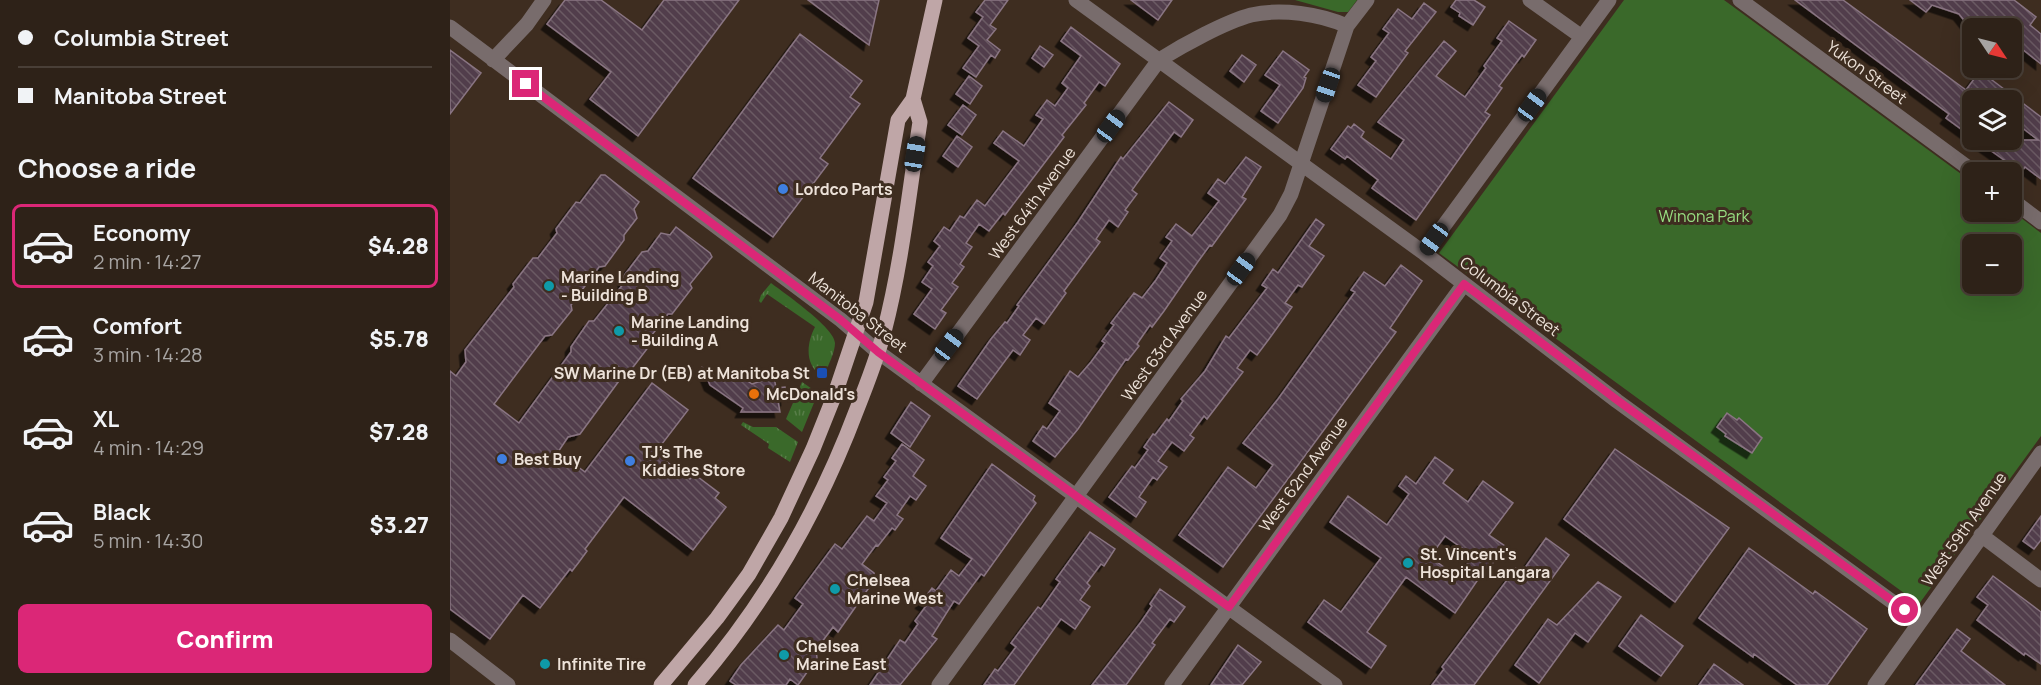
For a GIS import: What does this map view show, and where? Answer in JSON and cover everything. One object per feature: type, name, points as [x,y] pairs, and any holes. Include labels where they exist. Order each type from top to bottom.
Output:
[{"type":"main road","points":[[661,685],[745,580],[781,518],[831,405],[866,302],[877,250],[898,120],[913,99],[935,0]]},
{"type":"main road","points":[[695,685],[752,612],[793,548],[844,442],[878,352],[899,265],[920,122],[913,99]]},
{"type":"street","points":[[493,60],[526,24],[544,0]]},
{"type":"street","name":"Columbia Street","points":[[1076,0],[1424,253],[1617,400],[1920,622]]},
{"type":"street","name":"West 63rd Avenue","points":[[939,685],[1280,215],[1291,194],[1347,26],[1367,0]]},
{"type":"street","points":[[1530,0],[1581,37]]},
{"type":"street","points":[[1424,253],[1609,0]]},
{"type":"street","name":"Yukon Street","points":[[1740,0],[1962,163]]},
{"type":"street","name":"West 64th Avenue","points":[[921,384],[1159,60],[1178,48],[1252,15],[1276,12],[1333,20],[1347,26]]},
{"type":"street","name":"Manitoba Street","points":[[450,27],[795,285],[921,384],[1335,685]]},
{"type":"street","points":[[2022,208],[2041,222]]},
{"type":"street","name":"West 62nd Avenue","points":[[1172,685],[1464,284]]},
{"type":"street","name":"West 59th Avenue","points":[[1875,685],[2041,453]]},
{"type":"street","points":[[1981,535],[2041,580]]},
{"type":"street","points":[[450,640],[508,685]]},
{"type":"green space","points":[[1295,0],[1357,0],[1348,12],[1338,12]]},
{"type":"green space","name":"Winona Park","points":[[1624,0],[1724,0],[1962,175],[1962,222],[2022,222],[2022,219],[2041,233],[2041,436],[1919,604],[1439,253]]},
{"type":"green space","points":[[771,283],[808,311],[833,337],[835,347],[825,374],[821,375],[816,370],[810,359],[810,339],[815,327],[767,294],[761,303],[759,301]]},
{"type":"green space","points":[[802,382],[818,393],[802,432],[786,419]]},
{"type":"green space","points":[[743,422],[753,427],[776,427],[798,442],[790,462],[768,448],[769,444],[741,425]]},
{"type":"building","points":[[565,0],[601,0],[642,30],[664,0],[739,0],[638,136],[590,99],[611,72],[547,24]]},
{"type":"building","points":[[808,0],[879,0],[869,45]]},
{"type":"building","points":[[985,0],[1008,0],[990,25],[996,29],[987,40],[1000,50],[995,58],[991,55],[976,77],[963,68],[979,46],[968,38],[983,17],[976,12]]},
{"type":"building","points":[[1131,0],[1172,0],[1158,20]]},
{"type":"building","points":[[1456,0],[1474,0],[1485,7],[1473,25],[1459,16],[1460,13],[1451,7]]},
{"type":"building","points":[[1795,0],[1843,0],[1966,90],[1962,90],[1962,130],[1946,118],[1949,114]]},
{"type":"building","points":[[1910,0],[2014,0],[2036,17],[2030,25],[2041,34],[2041,64],[2022,49],[2022,18],[1962,18],[1959,14],[1932,5],[1926,12]]},
{"type":"building","points":[[1424,3],[1436,12],[1405,51],[1408,53],[1376,97],[1358,85],[1376,61],[1371,57],[1389,33],[1383,29],[1398,9],[1412,19]]},
{"type":"building","points":[[1509,21],[1536,40],[1499,86],[1502,88],[1485,112],[1490,115],[1416,220],[1372,188],[1378,180],[1347,156],[1345,159],[1331,149],[1348,126],[1351,128],[1354,124],[1364,132],[1361,137],[1391,159],[1404,140],[1378,122],[1444,41],[1456,51],[1436,76],[1465,97],[1502,41],[1497,38]]},
{"type":"building","points":[[1071,27],[1120,64],[1105,86],[1099,82],[1084,103],[1086,105],[1062,135],[1064,137],[1005,215],[1003,213],[989,231],[979,224],[966,243],[972,247],[960,264],[964,267],[952,283],[958,287],[941,310],[946,313],[935,329],[914,314],[932,289],[922,282],[933,266],[928,262],[940,246],[934,241],[944,227],[950,231],[960,216],[964,218],[977,200],[985,206],[1019,161],[994,143],[1003,131],[1024,146],[1043,119],[1036,115],[1047,100],[1055,106],[1068,88],[1062,83],[1081,56],[1061,41]]},
{"type":"building","points":[[800,34],[862,81],[850,97],[860,104],[820,158],[828,164],[773,237],[693,178]]},
{"type":"building","points":[[1040,46],[1053,55],[1044,67],[1032,58]]},
{"type":"building","points":[[450,50],[481,73],[450,114]]},
{"type":"building","points":[[1283,51],[1309,70],[1304,77],[1306,78],[1303,88],[1278,123],[1261,111],[1280,85],[1265,75]]},
{"type":"building","points":[[1242,55],[1256,65],[1244,82],[1230,71]]},
{"type":"building","points":[[969,76],[982,86],[970,104],[956,94]]},
{"type":"building","points":[[1975,78],[1989,78],[2005,90],[1973,90],[1966,90]]},
{"type":"building","points":[[1169,102],[1193,120],[1181,137],[1174,132],[1132,190],[1137,194],[1125,210],[1128,212],[1118,227],[1109,220],[1096,239],[1100,242],[1064,291],[1066,293],[1044,324],[1036,318],[1023,335],[1030,340],[1020,355],[1013,350],[977,399],[958,386],[991,339],[1005,322],[1007,323],[1019,306],[1017,305],[1078,222],[1121,157],[1123,159]]},
{"type":"building","points":[[2022,103],[2041,117],[2041,179],[2025,167],[2022,171],[2022,162],[2007,162],[1990,150],[2022,150],[2022,140],[2038,140],[2022,128]]},
{"type":"building","points":[[963,105],[976,115],[962,135],[948,125]]},
{"type":"building","points":[[957,136],[972,147],[958,167],[943,156]]},
{"type":"building","points":[[1246,157],[1261,167],[1242,197],[1246,199],[1152,327],[1150,325],[1137,344],[1139,346],[1128,360],[1126,359],[1078,429],[1055,457],[1033,441],[1043,426],[1047,429],[1060,411],[1049,403],[1070,371],[1078,377],[1091,362],[1105,343],[1102,341],[1114,325],[1111,323],[1134,293],[1142,298],[1156,280],[1167,263],[1160,258],[1172,241],[1166,237],[1176,224],[1192,236],[1219,201],[1208,193],[1218,179],[1225,184]]},
{"type":"building","points":[[601,175],[605,175],[639,202],[634,209],[637,218],[605,266],[599,267],[571,305],[572,310],[552,335],[545,336],[494,404],[519,423],[571,352],[571,347],[589,321],[594,321],[624,283],[623,277],[642,252],[648,251],[661,233],[670,235],[676,227],[712,257],[690,284],[692,288],[672,314],[668,314],[648,340],[650,345],[630,371],[627,370],[580,434],[568,437],[558,452],[585,472],[652,383],[688,410],[655,453],[690,479],[694,474],[719,493],[715,498],[726,507],[693,550],[624,497],[585,549],[587,551],[579,562],[572,571],[570,569],[540,608],[523,595],[490,639],[450,609],[450,371],[456,376],[466,362],[465,350],[514,287],[513,284],[533,258],[538,258],[557,233],[556,229],[576,202],[580,203]]},
{"type":"building","points":[[1316,219],[1324,225],[1309,246],[1324,256],[1302,287],[1298,285],[1285,303],[1292,307],[1257,355],[1250,350],[1237,368],[1243,372],[1207,419],[1204,416],[1190,435],[1194,438],[1184,451],[1172,442],[1158,461],[1167,467],[1157,480],[1153,477],[1139,497],[1146,502],[1136,517],[1109,497],[1132,466],[1135,468],[1148,450],[1144,447],[1167,419],[1169,421],[1183,401],[1181,399],[1205,371],[1226,336],[1229,338],[1267,288],[1262,285],[1273,269],[1278,273]]},
{"type":"building","points":[[1401,265],[1422,281],[1390,328],[1396,332],[1223,567],[1179,535],[1228,467],[1256,488],[1273,465],[1243,443],[1278,399],[1355,292],[1351,290],[1364,272],[1385,286]]},
{"type":"building","name":"McDonald's","points":[[703,368],[719,379],[728,368],[752,384],[774,377],[776,388],[785,387],[786,400],[778,401],[780,412],[741,412],[743,408],[710,385]]},
{"type":"building","points":[[911,402],[930,416],[910,447],[891,433]]},
{"type":"building","points":[[1727,413],[1737,420],[1739,418],[1762,438],[1752,453],[1725,436],[1726,434],[1717,427]]},
{"type":"building","points":[[902,444],[924,460],[913,476],[926,486],[916,500],[910,496],[897,515],[903,519],[895,530],[892,528],[878,546],[876,545],[862,564],[874,573],[875,579],[838,632],[833,627],[816,650],[817,658],[798,685],[790,679],[786,685],[736,685],[730,681],[741,665],[778,625],[784,630],[803,604],[795,598],[835,544],[842,549],[867,516],[874,521],[887,503],[876,496],[888,480],[884,477],[896,461],[892,458]]},
{"type":"building","points":[[1615,449],[1729,528],[1675,602],[1564,519]]},
{"type":"building","name":"St. Vincent's Hospital Langara","points":[[1435,457],[1453,470],[1443,483],[1468,502],[1483,481],[1513,503],[1489,535],[1505,546],[1492,564],[1490,562],[1455,613],[1406,577],[1367,632],[1386,646],[1371,668],[1308,622],[1324,600],[1341,612],[1381,558],[1330,522],[1348,496],[1387,525],[1409,494],[1399,486],[1406,476],[1416,484]],"holes":[[[1445,536],[1473,556],[1458,577],[1430,557]]]},
{"type":"building","points":[[992,464],[1035,496],[1033,500],[1036,503],[984,576],[981,574],[959,604],[954,601],[932,636],[937,639],[900,685],[870,685],[900,640],[905,643],[918,624],[915,621],[926,606],[921,603],[932,588],[936,591],[951,570],[959,576],[972,559],[941,538]]},
{"type":"building","points":[[2041,516],[2041,540],[2034,549],[2023,541]]},
{"type":"building","points":[[1090,532],[1115,549],[1104,566],[1101,564],[1087,583],[1090,586],[1080,600],[1090,607],[1075,629],[1061,619],[1014,685],[984,685],[995,669],[998,671],[1016,647],[1011,643],[1038,607],[1041,609],[1060,582],[1056,579]]},
{"type":"building","points":[[1546,538],[1569,555],[1474,685],[1432,685],[1444,669],[1442,667],[1516,568],[1522,572]]},
{"type":"building","points":[[1749,548],[1813,594],[1815,591],[1867,629],[1827,685],[1797,685],[1699,618]]},
{"type":"building","points":[[1993,576],[2041,612],[2041,664],[2025,653],[2024,655],[1977,620],[1988,605],[1977,597]]},
{"type":"building","points":[[1598,582],[1621,597],[1588,642],[1575,633],[1539,683],[1515,665],[1548,619],[1557,625]]},
{"type":"building","points":[[1160,589],[1185,607],[1174,622],[1170,619],[1152,643],[1155,645],[1126,685],[1092,685],[1141,622]]},
{"type":"building","points":[[1641,615],[1683,646],[1661,676],[1619,646]]},
{"type":"building","points":[[1957,629],[1970,639],[1961,651],[2005,685],[1916,685]]},
{"type":"building","points":[[1238,645],[1261,662],[1242,685],[1211,685]]},
{"type":"building","points":[[1714,664],[1743,685],[1699,685]]},
{"type":"place","name":"Lordco Parts","points":[[783,189]]},
{"type":"place","name":"Marine Landing - Building B","points":[[549,286]]},
{"type":"place","name":"Marine Landing - Building A","points":[[619,331]]},
{"type":"place","name":"SW Marine Dr (EB) at Manitoba St","points":[[822,373]]},
{"type":"place","name":"McDonald's","points":[[754,394]]},
{"type":"place","name":"Best Buy","points":[[502,459]]},
{"type":"place","name":"TJ's The Kiddies Store","points":[[630,461]]},
{"type":"place","name":"St. Vincent's Hospital Langara","points":[[1408,563]]},
{"type":"place","name":"Chelsea Marine West","points":[[835,589]]},
{"type":"place","name":"Chelsea Marine East","points":[[784,655]]},
{"type":"place","name":"Infinite Tire","points":[[545,664]]},
{"type":"route","points":[[526,84],[768,264],[841,320],[878,352],[1229,607],[1464,284],[1617,400],[1905,610]]}]
